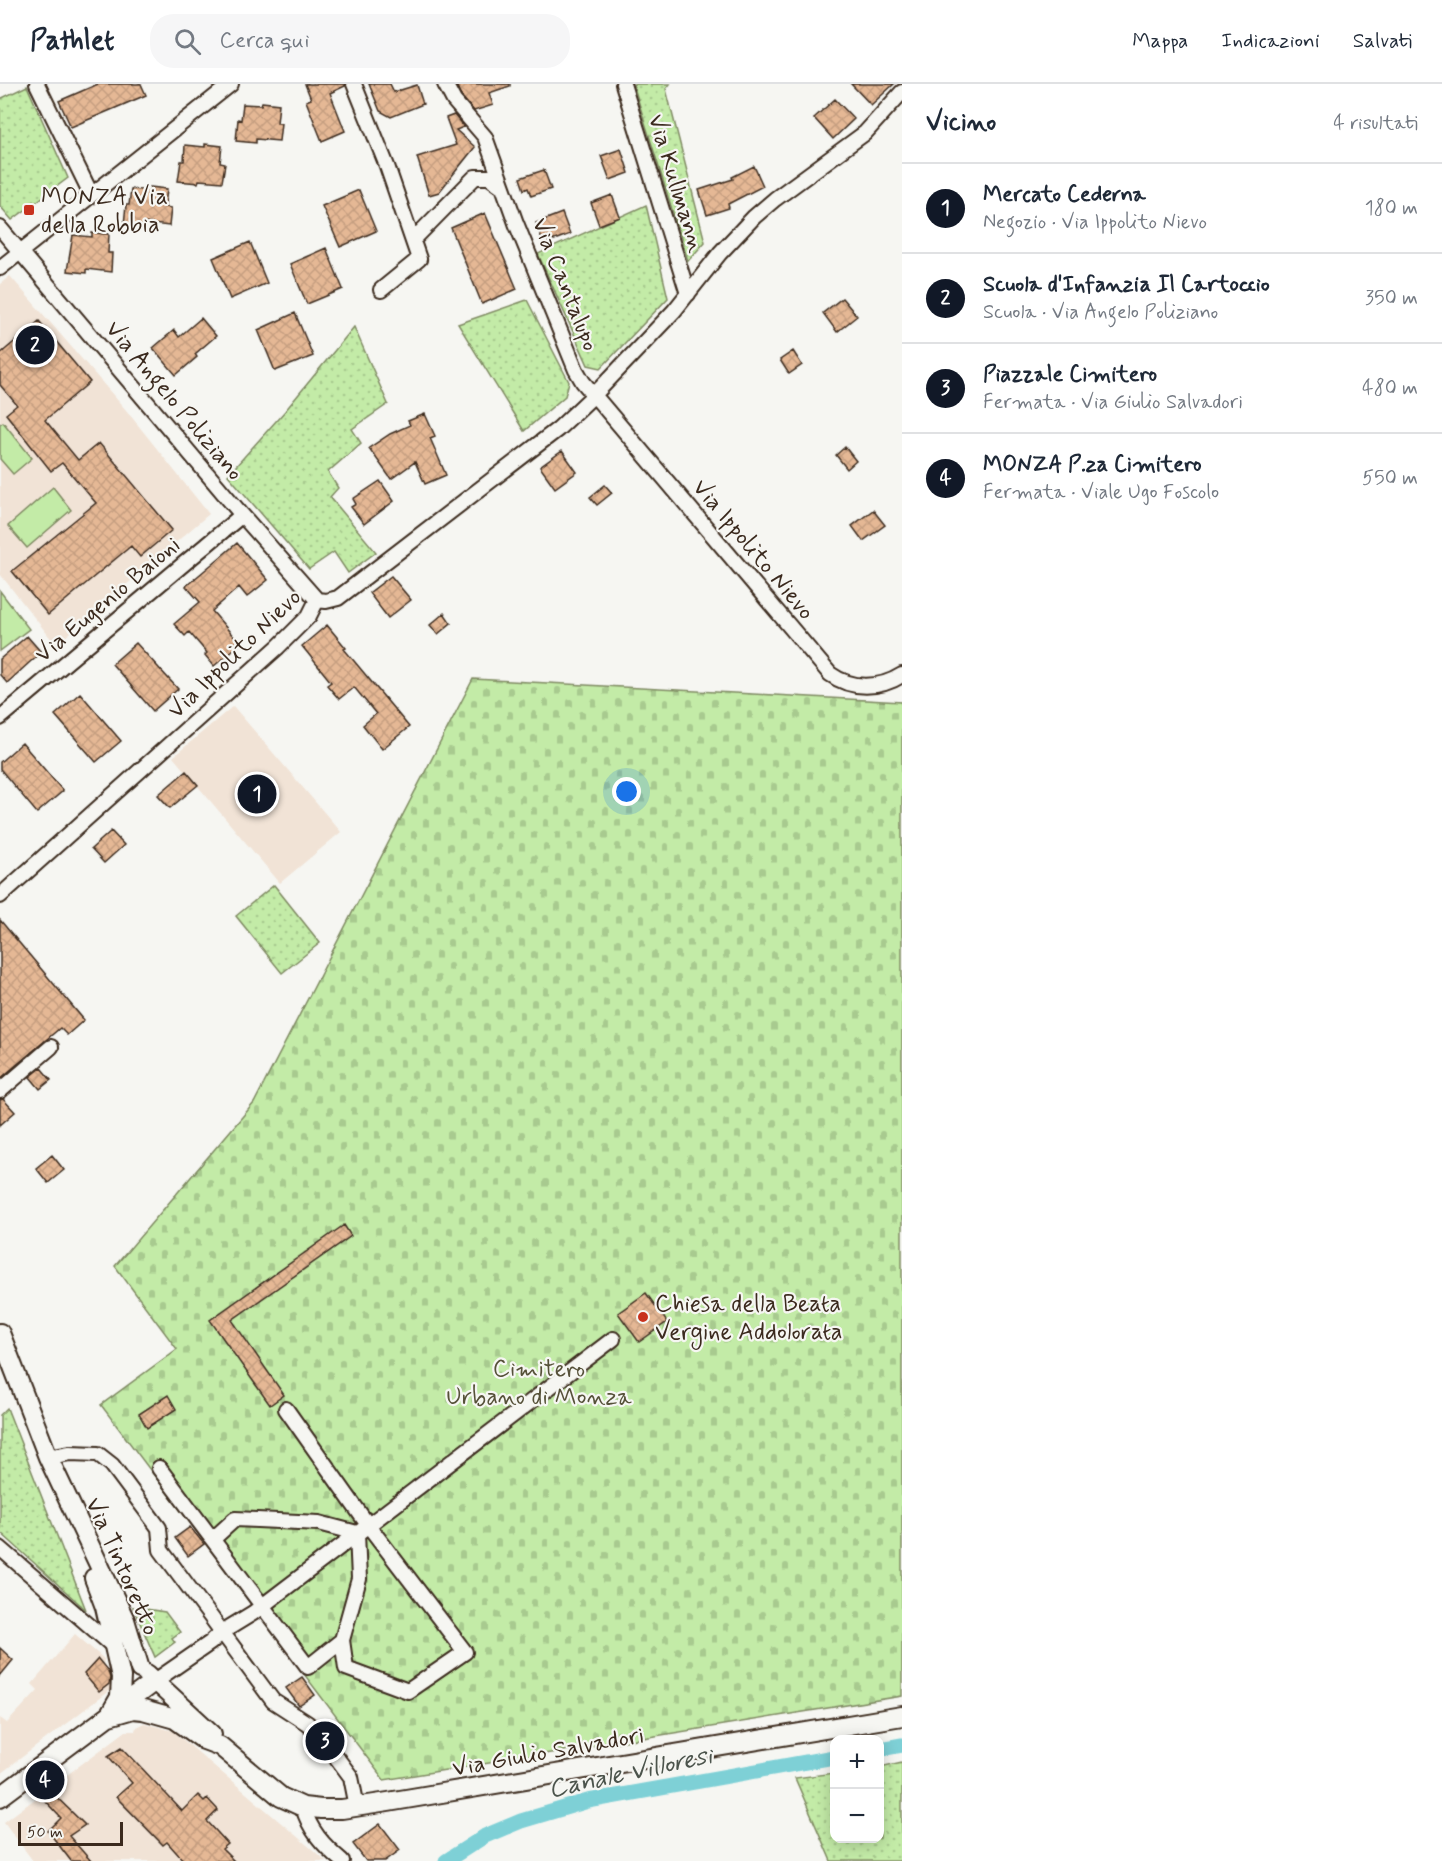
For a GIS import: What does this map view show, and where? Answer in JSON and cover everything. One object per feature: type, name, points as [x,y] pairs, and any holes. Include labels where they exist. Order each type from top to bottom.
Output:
[{"type":"street","points":[[37,84],[91,194]]},
{"type":"street","points":[[0,268],[231,84]]},
{"type":"street","points":[[354,84],[387,166],[419,259],[381,290]]},
{"type":"street","name":"Via Cantalupo","points":[[445,84],[454,101],[485,137],[576,370],[583,382],[595,394]]},
{"type":"street","name":"Via Kullmann","points":[[623,84],[688,294]]},
{"type":"street","name":"Via Ippolito Nievo","points":[[0,896],[278,647],[309,616],[317,600],[326,601],[338,598],[558,429],[595,394],[688,294],[720,253],[754,217],[865,133],[902,92]]},
{"type":"street","points":[[413,240],[475,177],[489,177],[503,187]]},
{"type":"street","name":"Via Angelo Poliziano","points":[[0,228],[242,515],[317,600]]},
{"type":"street","name":"Via Ippolito Nievo","points":[[595,394],[830,674],[839,681],[866,686],[889,683],[902,675]]},
{"type":"street","name":"Via Eugenio Baioni","points":[[0,718],[242,515]]},
{"type":"street","points":[[0,1091],[51,1047]]},
{"type":"street","name":"Via Tintoretto","points":[[0,1333],[105,1607],[120,1668],[122,1686],[117,1703],[109,1716]]},
{"type":"street","points":[[0,1797],[222,1632],[263,1605],[613,1339]]},
{"type":"street","points":[[286,1409],[363,1529],[465,1652],[408,1691],[346,1668],[342,1640],[359,1579],[363,1529]]},
{"type":"street","points":[[48,1457],[70,1453],[98,1454],[112,1465],[159,1528],[161,1550],[273,1701],[307,1723],[319,1734],[351,1777],[357,1807]]},
{"type":"street","points":[[159,1468],[308,1667],[342,1640]]},
{"type":"street","name":"Via Tintoretto","points":[[59,1484],[117,1602],[140,1669]]},
{"type":"street","points":[[213,1539],[235,1519],[319,1522],[363,1529]]},
{"type":"street","points":[[0,1548],[113,1646]]},
{"type":"street","name":"Via Tintoretto","points":[[113,1646],[155,1681]]},
{"type":"street","name":"Via Giulio Salvadori","points":[[155,1681],[211,1733],[220,1746],[281,1797],[303,1807],[321,1809],[357,1807],[902,1716]]},
{"type":"street","name":"Via Giulio Salvadori","points":[[109,1716],[133,1709],[154,1713],[175,1719],[204,1740],[220,1746]]},
{"type":"street","points":[[303,1807],[313,1833],[342,1861]]},
{"type":"shaded area","points":[[10,276],[126,410],[209,514],[56,645],[0,574],[0,284]]},
{"type":"shaded area","points":[[233,706],[341,832],[280,883],[173,757]]},
{"type":"shaded area","points":[[75,1634],[104,1659],[103,1665],[108,1670],[112,1682],[110,1690],[0,1774],[0,1718],[7,1723],[38,1690],[32,1684]]},
{"type":"shaded area","points":[[144,1723],[173,1731],[326,1861],[33,1861],[4,1822],[126,1731],[135,1731],[136,1727]]},
{"type":"green space","points":[[633,84],[670,84],[666,89],[705,242],[688,261]]},
{"type":"green space","points":[[27,86],[68,178],[12,220],[0,206],[0,99]]},
{"type":"green space","points":[[646,205],[668,298],[601,368],[588,365],[538,254]]},
{"type":"green space","points":[[527,300],[569,382],[565,396],[524,431],[458,324]]},
{"type":"green space","points":[[354,327],[388,404],[352,429],[361,443],[328,472],[338,488],[330,497],[376,552],[348,573],[334,552],[309,569],[228,475],[285,411]]},
{"type":"green space","points":[[3,422],[32,458],[13,474],[0,459],[0,424]]},
{"type":"green space","points":[[53,487],[71,510],[27,548],[8,526]]},
{"type":"green space","points":[[0,591],[29,629],[0,651]]},
{"type":"green space","name":"Cimitero Urbano di Monza","points":[[473,679],[902,702],[902,1696],[384,1780],[101,1405],[177,1349],[115,1266],[254,1103]]},
{"type":"green space","points":[[274,885],[320,943],[282,973],[236,916]]},
{"type":"green space","points":[[7,1408],[86,1610],[0,1532],[0,1415]]},
{"type":"green space","points":[[133,1607],[165,1612],[180,1632],[172,1638],[175,1642],[155,1657]]},
{"type":"green space","points":[[902,1762],[902,1861],[831,1861],[795,1778],[830,1774],[830,1843],[884,1843],[884,1766]]},
{"type":"building","points":[[98,84],[141,84],[146,95],[71,127],[59,101]]},
{"type":"building","points":[[305,84],[345,84],[330,93],[345,131],[322,141],[306,101],[311,99]]},
{"type":"building","points":[[369,84],[390,84],[394,92],[417,85],[423,104],[391,117],[380,111]]},
{"type":"building","points":[[456,84],[510,84],[510,86],[489,93],[493,105],[474,111],[461,96]]},
{"type":"building","points":[[851,84],[894,84],[871,105]]},
{"type":"building","points":[[835,99],[854,119],[833,139],[814,118]]},
{"type":"building","points":[[262,102],[279,104],[277,123],[281,123],[279,141],[256,139],[256,143],[236,141],[238,119],[241,120],[243,104],[261,105]]},
{"type":"building","points":[[454,115],[464,127],[456,130],[475,147],[439,192],[429,195],[417,157],[456,145],[446,118]]},
{"type":"building","points":[[205,144],[222,146],[220,163],[225,164],[222,182],[178,181],[181,161],[184,161],[185,145],[205,147]]},
{"type":"building","points":[[621,149],[629,173],[610,180],[601,156]]},
{"type":"building","points":[[754,166],[763,186],[728,204],[729,208],[707,215],[699,190],[733,179],[732,177]]},
{"type":"building","points":[[544,170],[551,189],[531,196],[528,188],[524,190],[520,178]]},
{"type":"building","points":[[150,187],[167,189],[165,207],[171,208],[169,226],[144,223],[143,227],[124,225],[126,205],[129,205],[131,189],[150,191]]},
{"type":"building","points":[[359,190],[376,231],[340,247],[322,206]]},
{"type":"building","points":[[612,195],[620,217],[599,225],[591,203]]},
{"type":"building","points":[[485,213],[517,289],[482,304],[451,228]]},
{"type":"building","points":[[562,213],[570,234],[544,244],[536,223]]},
{"type":"building","points":[[92,233],[109,234],[108,253],[112,253],[111,272],[86,269],[86,273],[67,271],[73,235],[92,237]]},
{"type":"building","points":[[250,242],[267,283],[230,299],[213,258]]},
{"type":"building","points":[[326,248],[343,289],[307,304],[290,264]]},
{"type":"building","points":[[842,298],[857,316],[837,332],[823,313]]},
{"type":"building","points":[[295,313],[313,356],[275,371],[258,330]]},
{"type":"building","points":[[201,318],[216,336],[176,375],[153,348],[174,330],[179,337]]},
{"type":"building","points":[[39,321],[90,382],[45,420],[78,460],[99,443],[172,530],[140,557],[131,546],[48,615],[12,571],[96,503],[62,463],[51,471],[6,414],[17,405],[0,385],[0,354]]},
{"type":"building","points":[[793,351],[802,365],[789,374],[780,360]]},
{"type":"building","points":[[425,414],[435,436],[430,438],[446,475],[425,484],[415,462],[391,479],[369,448],[390,434],[410,425],[408,421]]},
{"type":"building","points":[[845,447],[856,461],[847,469],[836,455]]},
{"type":"building","points":[[562,451],[577,472],[555,488],[540,467]]},
{"type":"building","points":[[380,481],[394,501],[364,524],[351,507],[356,504],[353,499]]},
{"type":"building","points":[[605,485],[612,493],[597,505],[590,497]]},
{"type":"building","points":[[873,510],[885,525],[863,541],[852,526]]},
{"type":"building","points":[[237,543],[268,580],[247,597],[239,587],[212,611],[240,644],[214,666],[205,655],[207,653],[189,632],[185,636],[174,624],[200,602],[186,586]]},
{"type":"building","points":[[391,576],[411,600],[388,618],[369,593]]},
{"type":"building","points":[[444,613],[451,623],[438,634],[430,625]]},
{"type":"building","points":[[327,625],[409,727],[382,749],[363,725],[376,714],[354,687],[339,699],[327,685],[331,682],[302,646]]},
{"type":"building","points":[[27,636],[41,652],[7,683],[0,675],[0,659]]},
{"type":"building","points":[[136,643],[178,689],[153,711],[112,664]]},
{"type":"building","points":[[80,693],[121,741],[96,762],[55,715]]},
{"type":"building","points":[[22,743],[63,791],[37,813],[0,769],[0,762]]},
{"type":"building","points":[[186,771],[198,785],[170,808],[158,795]]},
{"type":"building","points":[[111,831],[124,845],[104,863],[91,849]]},
{"type":"building","points":[[0,920],[84,1020],[67,1035],[60,1028],[0,1079]]},
{"type":"building","points":[[41,1068],[51,1080],[40,1089],[30,1077]]},
{"type":"building","points":[[3,1099],[15,1112],[0,1125],[0,1100]]},
{"type":"building","points":[[52,1155],[64,1170],[48,1183],[36,1168]]},
{"type":"building","points":[[344,1225],[351,1236],[232,1320],[284,1395],[270,1405],[210,1320]]},
{"type":"building","name":"Chiesa della Beata Vergine Addolorata","points":[[646,1293],[667,1322],[639,1342],[618,1313]]},
{"type":"building","points":[[168,1395],[176,1409],[147,1428],[139,1414]]},
{"type":"building","points":[[190,1527],[204,1544],[188,1556],[175,1538]]},
{"type":"building","points":[[0,1648],[13,1660],[0,1676]]},
{"type":"building","points":[[98,1659],[108,1671],[110,1678],[109,1684],[99,1692],[84,1674]]},
{"type":"building","points":[[302,1677],[315,1695],[299,1706],[286,1688]]},
{"type":"building","points":[[122,1747],[182,1811],[198,1795],[204,1801],[207,1798],[218,1810],[207,1821],[228,1844],[222,1849],[234,1861],[184,1861],[167,1842],[163,1845],[116,1797],[132,1783],[108,1756]]},
{"type":"building","points":[[40,1781],[85,1825],[69,1836],[91,1861],[71,1861],[48,1831],[61,1818],[32,1787]]},
{"type":"building","points":[[380,1824],[400,1850],[385,1861],[366,1861],[353,1844]]},
{"type":"waterway","name":"Canale Villoresi","points":[[884,1748],[902,1745]]},
{"type":"waterway","name":"Canale Villoresi","points":[[446,1861],[485,1836],[521,1821],[588,1801],[830,1758]]},
{"type":"place","name":"MONZA Via della Robbia","points":[[29,210]]},
{"type":"place","name":"Scuola d'Infanzia Il Cartoccio","points":[[35,345]]},
{"type":"place","name":"Mercato Cederna","points":[[257,794]]},
{"type":"place","name":"Chiesa della Beata Vergine Addolorata","points":[[643,1317]]},
{"type":"place","name":"Piazzale Cimitero","points":[[325,1741]]},
{"type":"place","name":"MONZA P.za Cimitero","points":[[45,1780]]}]
